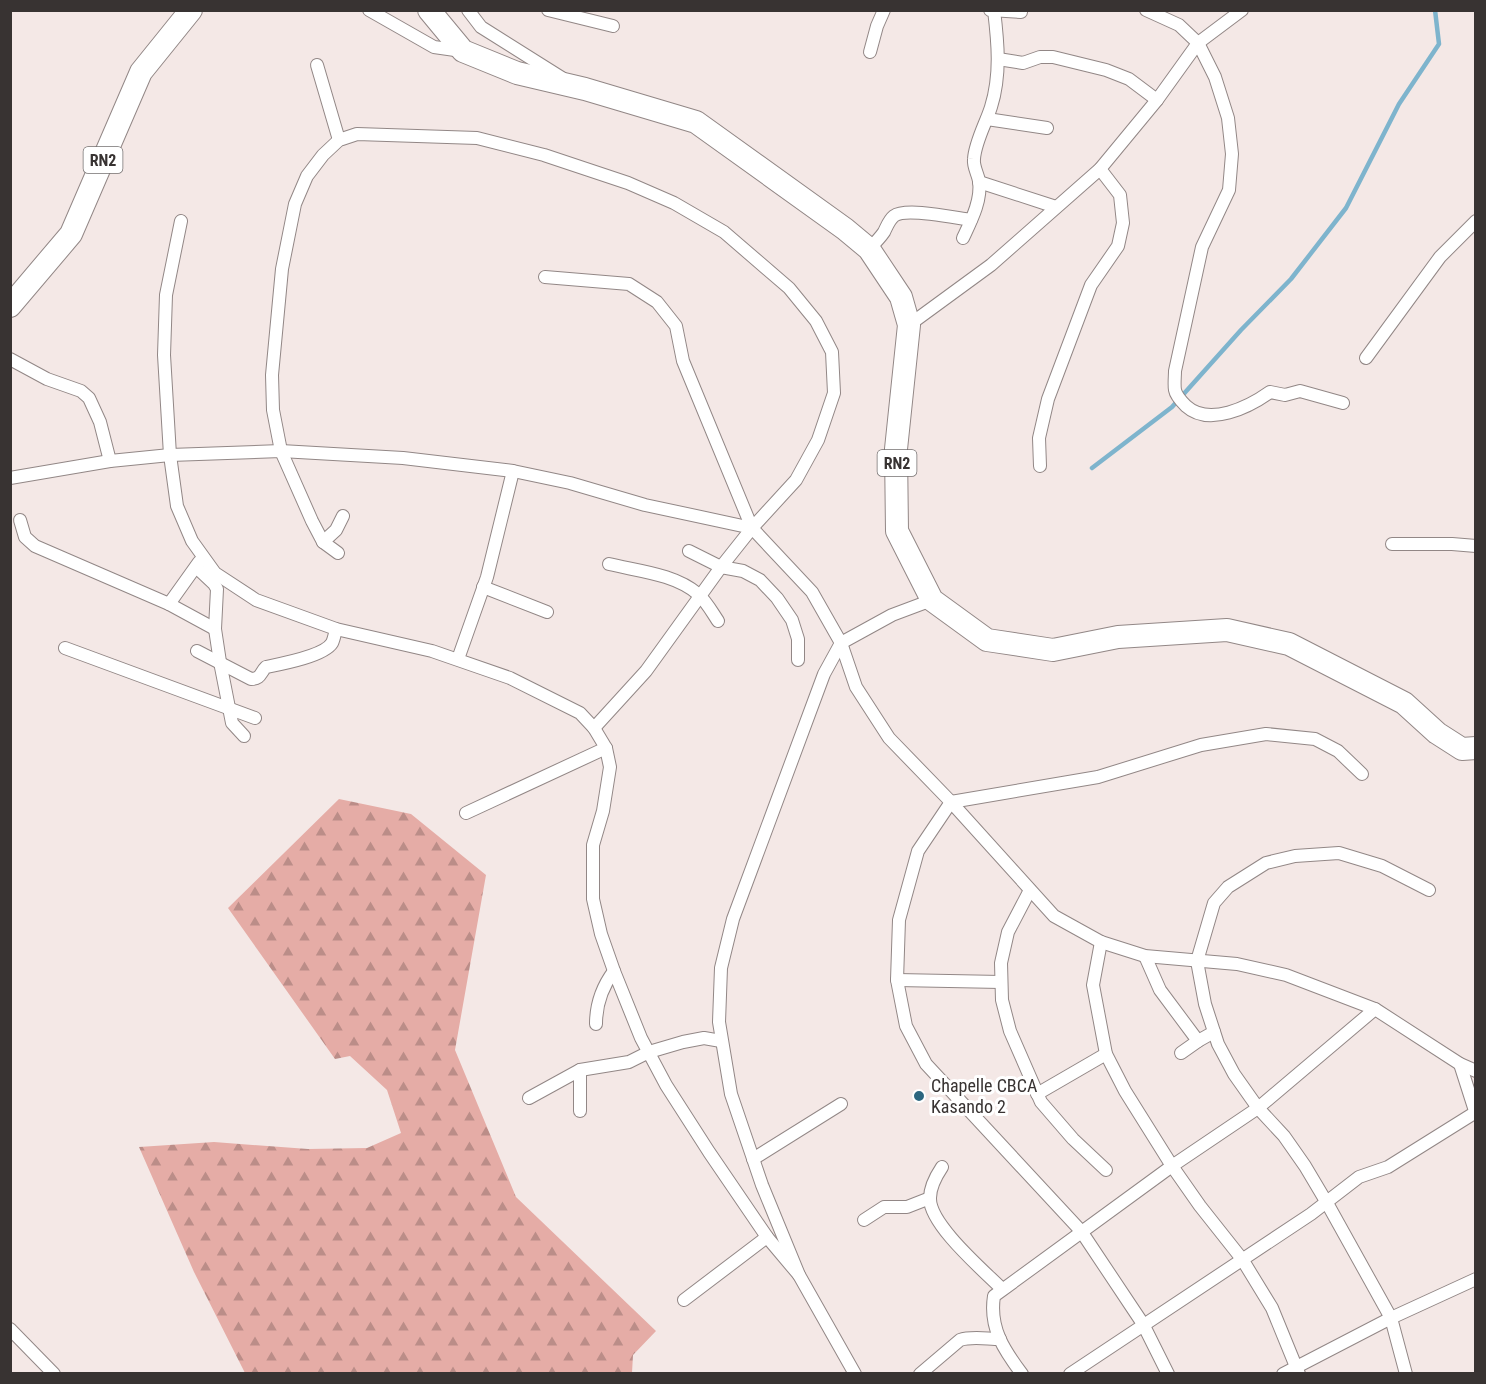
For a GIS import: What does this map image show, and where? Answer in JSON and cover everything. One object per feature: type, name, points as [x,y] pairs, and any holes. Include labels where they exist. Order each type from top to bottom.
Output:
[{"type":"highway","name":"RN2","points":[[10,306],[71,234],[141,72],[191,10]]},
{"type":"highway","name":"RN2","points":[[429,10],[463,51],[517,73],[585,89],[696,122],[845,229],[868,249],[901,297],[909,324],[896,450],[897,531],[932,600],[987,640],[1053,650],[1118,637],[1227,630],[1289,644],[1404,703],[1437,733],[1462,749],[1476,748]]},
{"type":"street","points":[[369,10],[434,47],[463,51]]},
{"type":"street","points":[[468,10],[481,27],[585,89]]},
{"type":"street","points":[[548,10],[613,26]]},
{"type":"street","points":[[870,52],[884,10]]},
{"type":"street","points":[[1146,10],[1179,25],[1198,43],[1215,77],[1228,118],[1232,154],[1229,189],[1202,246],[1175,371],[1175,392],[1193,411],[1220,414],[1245,406],[1270,392],[1285,395],[1299,391],[1342,402]]},
{"type":"street","points":[[909,324],[991,265],[1100,169],[1157,100],[1198,43],[1242,10]]},
{"type":"street","points":[[963,238],[978,199],[979,182],[974,158],[996,86],[999,48],[992,11],[1021,12]]},
{"type":"street","points":[[998,59],[1023,63],[1040,57],[1053,57],[1106,70],[1129,79],[1157,100]]},
{"type":"street","points":[[317,65],[339,140]]},
{"type":"street","points":[[987,118],[1047,128]]},
{"type":"street","points":[[338,553],[323,542],[304,507],[281,451],[273,411],[272,375],[282,269],[295,204],[312,169],[339,140],[357,134],[477,138],[544,154],[628,183],[674,203],[724,232],[789,288],[816,321],[832,352],[834,393],[818,441],[796,480],[721,567],[646,671],[594,728]]},
{"type":"street","points":[[1040,466],[1039,438],[1048,399],[1091,285],[1118,246],[1123,223],[1120,195],[1100,169]]},
{"type":"street","points":[[979,182],[1056,207]]},
{"type":"street","points":[[868,249],[883,233],[893,217],[901,212],[936,213],[950,218],[971,220]]},
{"type":"street","points":[[181,221],[166,295],[164,355],[170,455],[177,507],[192,540],[215,573],[256,600],[336,629],[458,658],[510,678],[580,713],[594,728],[606,748],[610,767],[603,812],[593,845],[593,899],[601,934],[614,971],[649,1052],[666,1084],[767,1237],[799,1275]]},
{"type":"street","points":[[1366,358],[1440,257],[1476,221]]},
{"type":"street","points":[[545,277],[629,284],[657,302],[676,326],[683,362],[753,528],[812,592],[841,643],[856,687],[890,738],[1054,916],[1101,942],[1145,956],[1237,964],[1286,975],[1375,1009],[1460,1064],[1476,1071]]},
{"type":"street","points":[[10,359],[47,379],[81,391],[89,398],[100,422],[110,461]]},
{"type":"street","points":[[10,478],[110,461],[170,455],[281,451],[403,458],[513,471],[570,483],[645,505],[753,528]]},
{"type":"street","points":[[458,658],[483,587],[513,471]]},
{"type":"street","points":[[323,542],[336,530],[343,516]]},
{"type":"street","points":[[20,520],[25,537],[35,546],[169,604],[214,629]]},
{"type":"street","points":[[1392,544],[1476,546]]},
{"type":"street","points":[[689,551],[721,567],[743,571],[760,580],[777,598],[792,620],[798,639],[798,660]]},
{"type":"street","points":[[169,604],[203,556]]},
{"type":"street","points":[[609,564],[667,578],[691,589],[700,596],[718,621]]},
{"type":"street","points":[[196,567],[217,589],[214,629],[220,662],[232,723],[244,736]]},
{"type":"street","points":[[483,587],[547,612]]},
{"type":"street","points":[[855,1374],[799,1275],[753,1159],[731,1094],[719,1022],[721,968],[733,919],[825,674],[841,643],[892,615],[932,600]]},
{"type":"street","points":[[197,651],[256,679],[261,676],[266,667],[322,651],[332,643],[336,629]]},
{"type":"street","points":[[65,648],[255,718]]},
{"type":"street","points":[[1168,1374],[1143,1324],[1082,1231],[926,1064],[906,1026],[897,980],[899,920],[918,851],[951,802],[1098,777],[1201,745],[1266,734],[1314,739],[1338,751],[1362,774]]},
{"type":"street","points":[[466,813],[606,748]]},
{"type":"street","points":[[1406,1374],[1390,1318],[1327,1203],[1284,1136],[1258,1107],[1234,1074],[1218,1044],[1205,1004],[1197,961],[1214,903],[1228,887],[1266,863],[1294,856],[1339,853],[1382,866],[1429,890]]},
{"type":"street","points":[[1030,890],[1008,932],[1001,963],[1002,1000],[1010,1031],[1041,1102],[1072,1139],[1106,1170]]},
{"type":"street","points":[[1101,942],[1093,985],[1106,1054],[1125,1091],[1172,1166],[1242,1259],[1272,1308],[1298,1370]]},
{"type":"street","points":[[1145,956],[1160,990],[1198,1041]]},
{"type":"street","points":[[596,1024],[603,985],[614,971]]},
{"type":"street","points":[[897,980],[1001,982]]},
{"type":"street","points":[[1022,1374],[999,1339],[992,1308],[994,1296],[1172,1166],[1258,1107],[1375,1009]]},
{"type":"street","points":[[1181,1053],[1214,1032]]},
{"type":"street","points":[[529,1098],[580,1070],[629,1062],[649,1052],[704,1038],[721,1041]]},
{"type":"street","points":[[1037,1095],[1106,1054]]},
{"type":"street","points":[[1070,1374],[1327,1203],[1359,1177],[1388,1167],[1475,1113],[1460,1064]]},
{"type":"street","points":[[580,1070],[580,1111]]},
{"type":"street","points":[[753,1159],[841,1104]]},
{"type":"street","points":[[942,1167],[932,1185],[930,1198],[932,1213],[942,1227],[1002,1289]]},
{"type":"street","points":[[864,1220],[884,1207],[907,1207],[930,1198]]},
{"type":"street","points":[[684,1300],[767,1237]]},
{"type":"street","points":[[1283,1374],[1298,1370],[1390,1318],[1476,1278]]},
{"type":"street","points":[[10,1329],[54,1374]]},
{"type":"street","points":[[920,1374],[960,1340],[967,1337],[999,1339]]},
{"type":"green space","points":[[339,799],[411,814],[486,875],[455,1050],[516,1197],[656,1331],[633,1355],[632,1373],[245,1373],[194,1272],[139,1147],[214,1142],[308,1149],[367,1148],[401,1133],[387,1090],[350,1056],[335,1059],[228,908]]},
{"type":"waterway","points":[[1092,468],[1172,407],[1241,330],[1291,279],[1346,208],[1399,104],[1439,44],[1435,10]]},
{"type":"place","name":"Chapelle CBCA Kasando 2","points":[[919,1096]]}]
